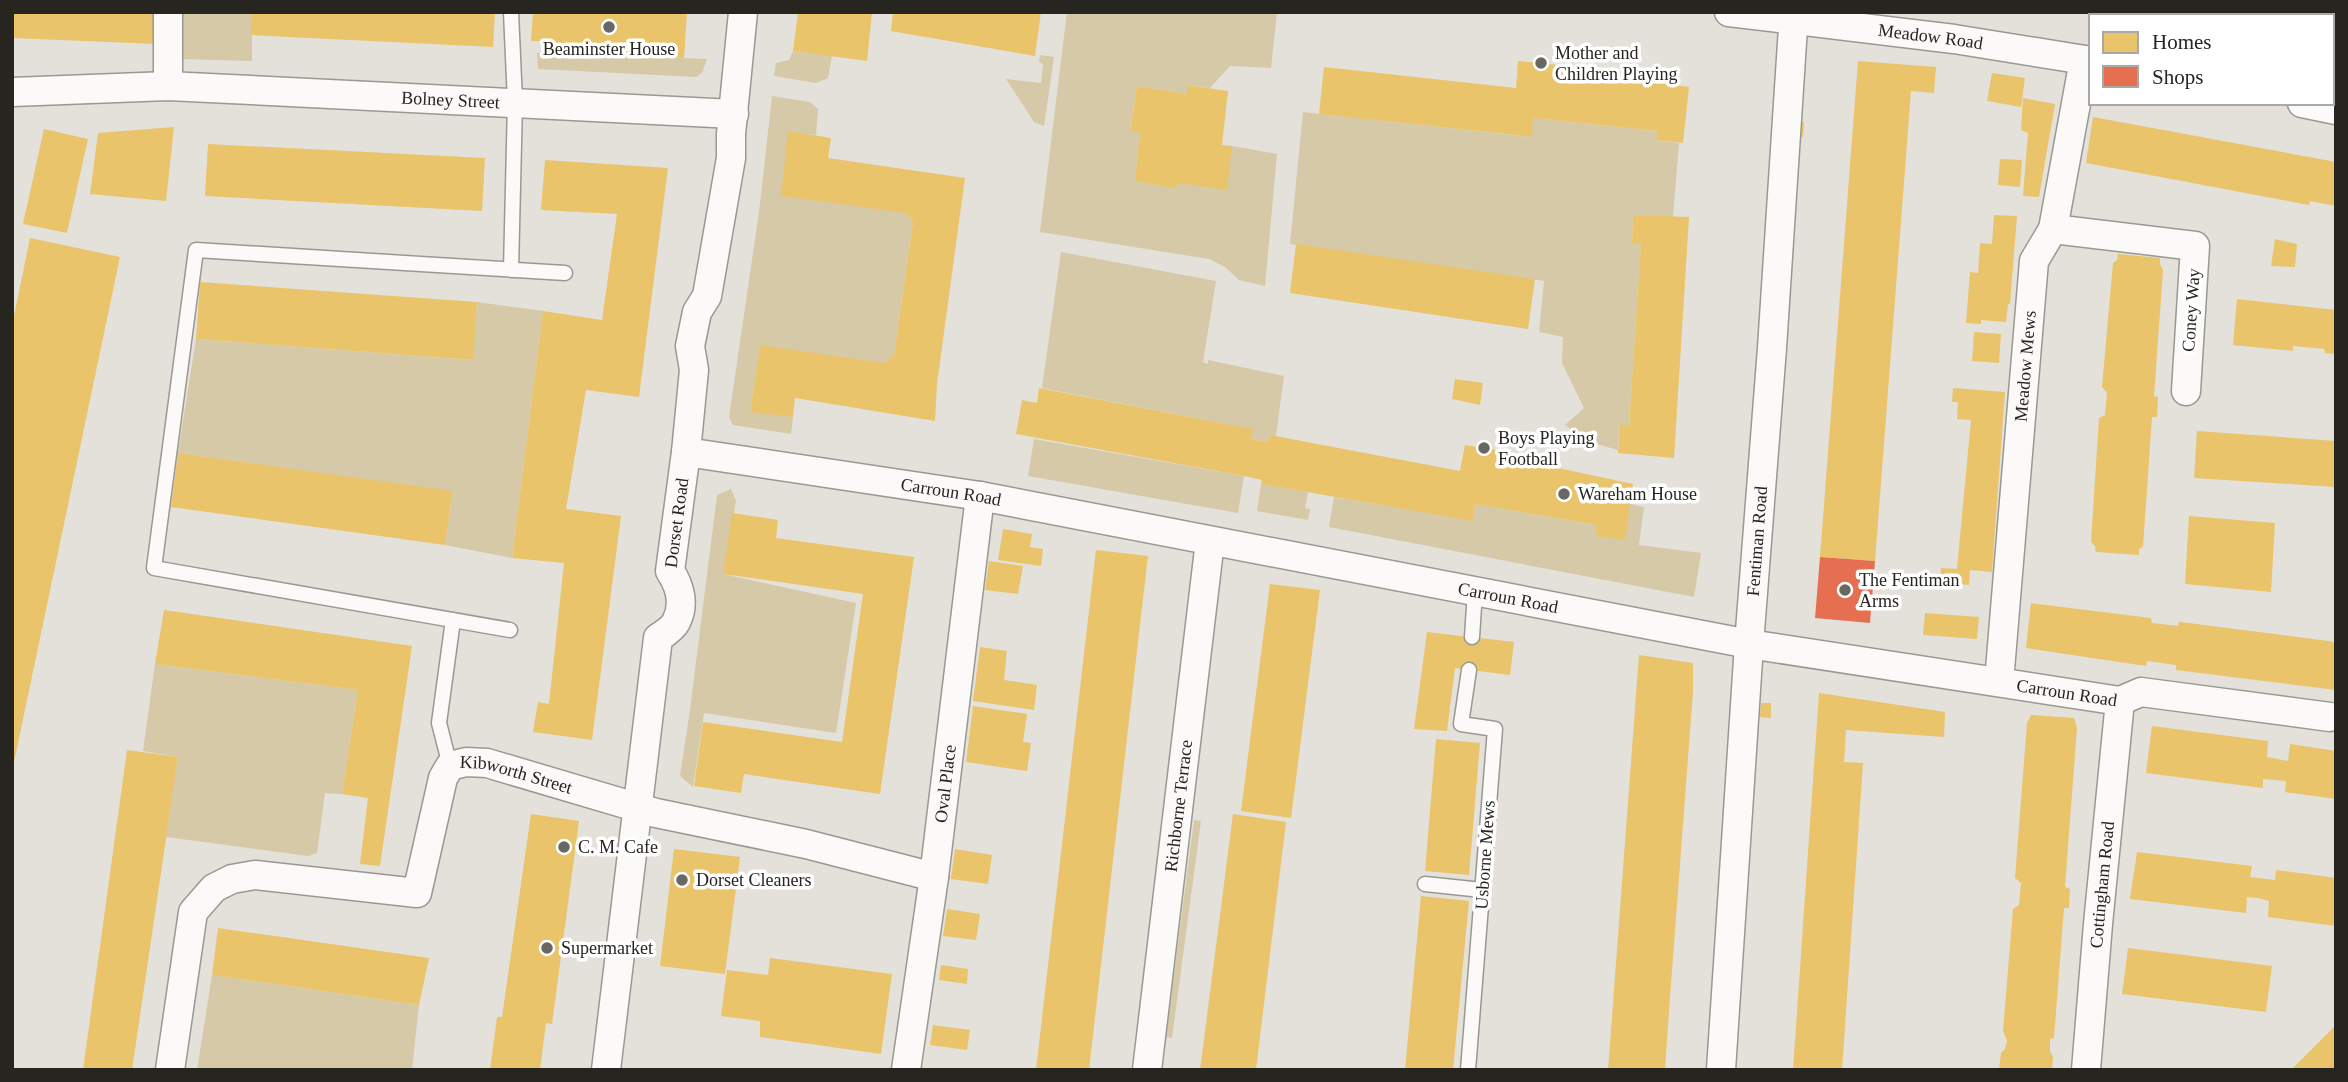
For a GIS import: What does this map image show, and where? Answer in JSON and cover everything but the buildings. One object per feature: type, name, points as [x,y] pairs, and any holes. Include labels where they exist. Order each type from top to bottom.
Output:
[{"type":"street","points":[[168,86],[169,12]]},
{"type":"street","name":"Dorset Road","points":[[606,1070],[636,807],[659,638],[676,623],[681,594],[670,571],[687,452],[694,370],[690,346],[697,312],[707,296],[731,158],[743,12]]},
{"type":"street","name":"Meadow Road","points":[[1729,12],[1794,16],[2087,61]]},
{"type":"street","name":"Fentiman Road","points":[[1721,1070],[1794,16]]},
{"type":"street","name":"Meadow Mews","points":[[1998,682],[2034,261],[2053,229],[2087,61]]},
{"type":"street","name":"Bolney Street","points":[[12,92],[168,86],[734,114]]},
{"type":"street","points":[[2312,105],[2336,110]]},
{"type":"street","name":"Coney Way","points":[[2053,229],[2195,246],[2186,391]]},
{"type":"street","name":"Carroun Road","points":[[687,452],[980,496],[1749,644],[2120,701],[2141,692],[2330,717]]},
{"type":"street","name":"Oval Place","points":[[906,1070],[934,877],[980,496]]},
{"type":"street","name":"Richborne Terrace","points":[[1147,1070],[1210,541]]},
{"type":"street","name":"Cottingham Road","points":[[2086,1070],[2120,701]]},
{"type":"street","name":"Kibworth Street","points":[[170,1070],[193,912],[214,888],[232,879],[255,875],[417,893],[443,778],[450,766],[466,762],[487,763],[636,807],[806,844],[934,877]]},
{"type":"lane","points":[[510,270],[515,102],[511,12]]},
{"type":"lane","points":[[510,630],[153,568],[196,250],[565,272]]},
{"type":"lane","points":[[1472,637],[1475,591]]},
{"type":"lane","points":[[450,766],[439,723],[453,620]]},
{"type":"lane","name":"Usborne Mews","points":[[1468,1070],[1495,729],[1461,724],[1469,670]]},
{"type":"lane","points":[[1425,884],[1482,890]]},
{"type":"shaded area","points":[[180,12],[252,12],[252,61],[180,59]]},
{"type":"shaded area","points":[[1067,12],[1277,12],[1271,68],[1230,66],[1210,88],[1187,85],[1187,94],[1137,86],[1130,129],[1140,132],[1135,181],[1176,189],[1177,183],[1232,146],[1277,154],[1265,286],[1239,280],[1225,267],[1209,259],[1040,232]]},
{"type":"shaded area","points":[[793,51],[832,56],[828,78],[816,83],[774,76],[776,63],[789,60]]},
{"type":"shaded area","points":[[537,53],[707,59],[702,73],[696,77],[538,69]]},
{"type":"shaded area","points":[[1040,55],[1054,57],[1044,126],[1034,122],[1006,79],[1041,83],[1043,64],[1039,62]]},
{"type":"shaded area","points":[[772,96],[810,102],[818,109],[816,135],[788,132],[906,213],[913,222],[894,355],[885,363],[760,346],[750,411],[793,417],[791,434],[733,425],[729,417],[759,212]]},
{"type":"shaded area","points":[[1303,112],[1531,137],[1533,118],[1658,131],[1656,140],[1679,143],[1673,217],[1633,215],[1632,242],[1641,243],[1629,426],[1620,425],[1618,450],[1590,442],[1565,425],[1584,408],[1562,363],[1563,337],[1539,332],[1544,281],[1290,244]]},
{"type":"shaded area","points":[[1061,252],[1216,281],[1203,362],[1208,364],[1208,360],[1284,376],[1276,436],[1270,435],[1268,442],[1251,439],[1252,429],[1042,388]]},
{"type":"shaded area","points":[[477,302],[543,311],[512,558],[445,545],[453,492],[178,453],[196,339],[472,360]]},
{"type":"shaded area","points":[[1034,439],[1244,476],[1238,513],[1028,476]]},
{"type":"shaded area","points":[[1261,484],[1308,492],[1305,508],[1310,509],[1308,520],[1257,511]]},
{"type":"shaded area","points":[[731,489],[736,501],[723,574],[856,603],[836,733],[704,713],[693,787],[680,776],[717,495]]},
{"type":"shaded area","points":[[1334,497],[1473,520],[1475,504],[1597,525],[1595,536],[1630,504],[1644,507],[1639,545],[1701,553],[1694,597],[1329,527]]},
{"type":"shaded area","points":[[155,664],[358,690],[342,794],[325,793],[317,853],[308,856],[166,837],[178,757],[143,751]]},
{"type":"shaded area","points":[[1194,820],[1201,821],[1172,1038],[1166,1037]]},
{"type":"shaded area","points":[[212,975],[419,1005],[412,1070],[197,1070]]},
{"type":"place","name":"Beaminster House","points":[[609,27]]},
{"type":"place","name":"Mother and Children Playing","points":[[1541,63]]},
{"type":"place","name":"Boys Playing Football","points":[[1484,448]]},
{"type":"place","name":"Wareham House","points":[[1564,494]]},
{"type":"place","name":"The Fentiman Arms","points":[[1845,590]]},
{"type":"place","name":"C. M. Cafe","points":[[564,847]]},
{"type":"place","name":"Dorset Cleaners","points":[[682,880]]},
{"type":"place","name":"Supermarket","points":[[547,948]]}]
